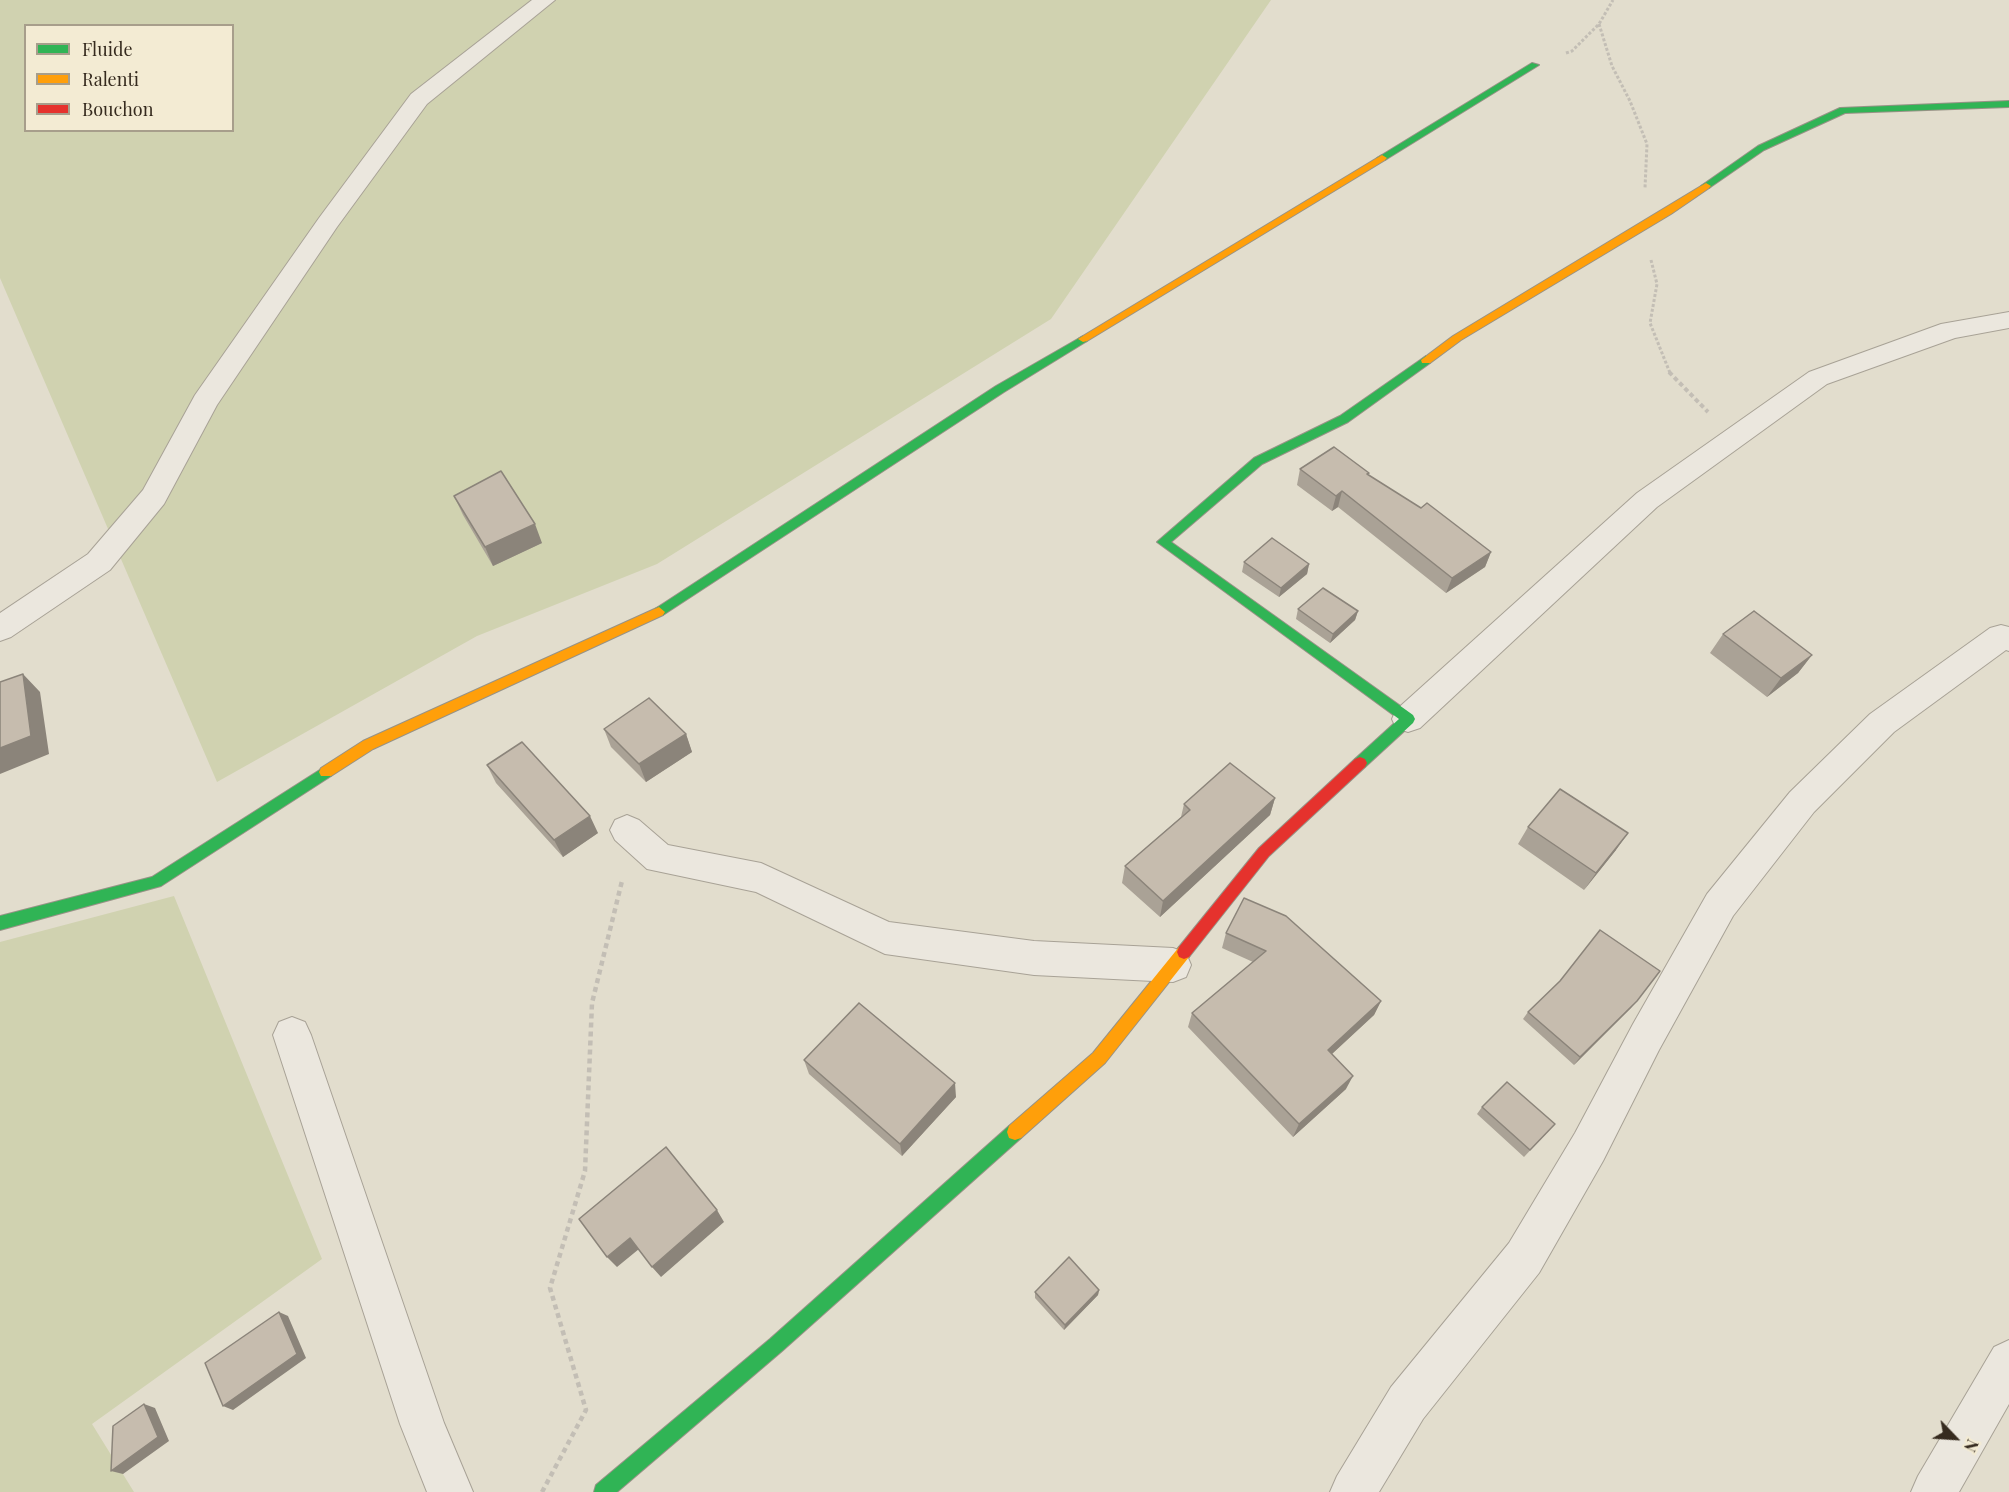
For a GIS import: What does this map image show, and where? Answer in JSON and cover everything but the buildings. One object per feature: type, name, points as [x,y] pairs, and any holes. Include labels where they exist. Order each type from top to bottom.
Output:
[{"type":"street","points":[[0,629],[99,562],[154,497],[205,402],[327,224],[419,99],[545,0]]},
{"type":"street","points":[[0,922],[156,882],[368,745],[663,611],[1000,389],[1535,65]]},
{"type":"street","points":[[1408,719],[1164,542],[1258,461],[1344,419],[1457,338],[1668,212],[1761,148],[1843,110],[2009,104]]},
{"type":"street","points":[[603,1492],[776,1345],[1099,1058],[1264,852],[1647,500],[1818,378],[1950,330],[2009,320]]},
{"type":"street","points":[[1353,1492],[1407,1403],[1524,1258],[1589,1147],[1646,1037],[1720,905],[1802,802],[1882,723],[2001,637],[2009,639]]},
{"type":"street","points":[[627,830],[659,858],[761,878],[885,938],[1034,958],[1173,965]]},
{"type":"street","points":[[292,1035],[422,1424],[450,1492]]},
{"type":"street","points":[[1934,1492],[2009,1362]]},
{"type":"path","points":[[1535,65],[1572,51],[1599,24],[1613,0]]},
{"type":"path","points":[[542,1492],[586,1410],[550,1288],[585,1172],[592,1003],[621,891],[627,830]]},
{"type":"green space","points":[[0,0],[1271,0],[1051,319],[657,564],[477,636],[217,782],[0,278]]},
{"type":"green space","points":[[174,896],[322,1259],[92,1424],[134,1492],[0,1492],[0,942]]},
{"type":"traffic: fast","points":[[1382,158],[1535,65]]},
{"type":"traffic: fast","points":[[1706,186],[1761,148],[1843,110],[2009,104]]},
{"type":"traffic: fast","points":[[659,612],[1000,389],[1083,339]]},
{"type":"traffic: fast","points":[[1360,763],[1408,719],[1163,542],[1258,461],[1344,419],[1426,360]]},
{"type":"traffic: fast","points":[[0,923],[156,882],[326,772]]},
{"type":"traffic: fast","points":[[603,1492],[776,1345],[1015,1132]]},
{"type":"traffic: slow","points":[[1083,339],[1382,158]]},
{"type":"traffic: slow","points":[[1426,360],[1457,338],[1668,212],[1706,186]]},
{"type":"traffic: slow","points":[[326,772],[368,745],[659,612]]},
{"type":"traffic: slow","points":[[1015,1132],[1099,1058],[1184,952]]},
{"type":"traffic: jam","points":[[1184,952],[1264,852],[1360,763]]}]
